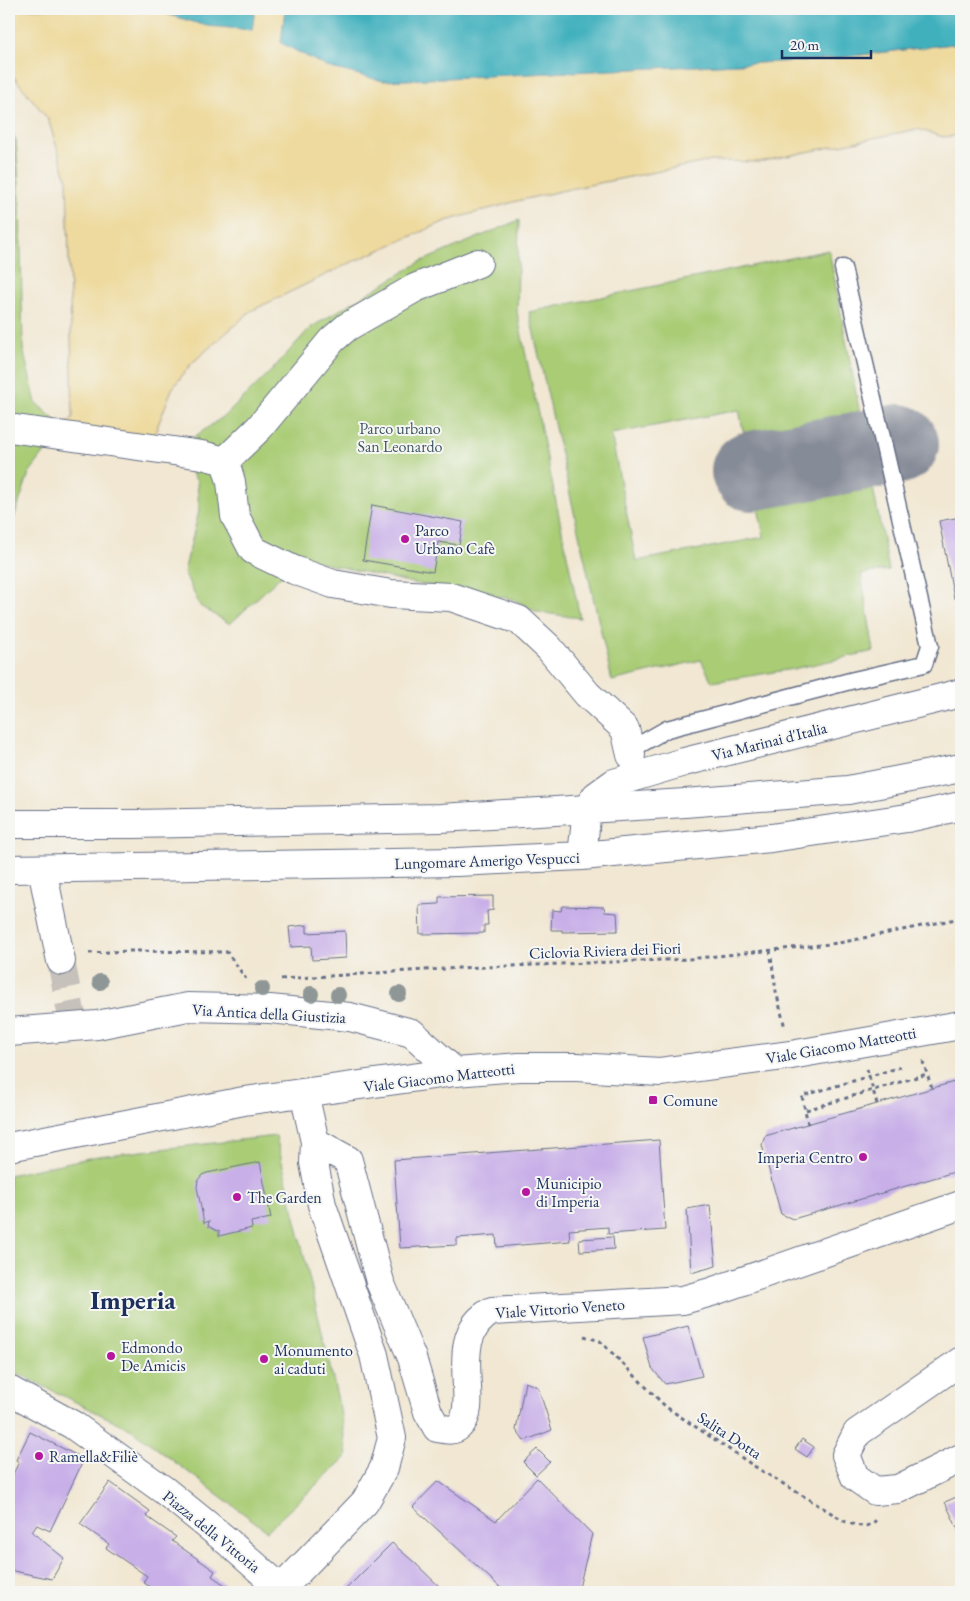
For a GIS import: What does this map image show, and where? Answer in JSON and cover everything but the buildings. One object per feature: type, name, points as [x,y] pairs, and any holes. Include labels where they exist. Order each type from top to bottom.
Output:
[{"type":"street","points":[[224,461],[259,428],[332,340],[347,327],[415,288],[478,263]]},
{"type":"street","points":[[9,428],[54,436],[186,452],[224,461]]},
{"type":"street","points":[[224,461],[231,482],[235,516],[254,550],[294,570],[333,584],[392,594],[451,597],[519,620],[549,648],[593,701],[623,726],[626,732],[631,766]]},
{"type":"street","name":"Via Marinai d'Italia","points":[[587,809],[604,788],[614,783],[631,766],[684,762],[961,694]]},
{"type":"street","points":[[9,824],[134,824],[441,818],[685,804],[848,790],[961,768]]},
{"type":"street","name":"Lungomare Amerigo Vespucci","points":[[9,869],[457,862],[582,856],[771,838],[907,818],[961,806]]},
{"type":"street","points":[[582,856],[587,809]]},
{"type":"street","points":[[42,869],[60,957]]},
{"type":"street","name":"Via Antica della Giustizia","points":[[9,1032],[97,1025],[188,1007],[270,1009],[350,1017],[412,1034],[455,1072]]},
{"type":"street","name":"Viale Giacomo Matteotti","points":[[9,1147],[244,1101],[455,1072],[519,1067],[567,1067],[660,1072],[791,1055],[961,1025]]},
{"type":"street","name":"Piazza della Vittoria","points":[[9,1390],[73,1425],[165,1491],[227,1541],[283,1590],[365,1502],[384,1468],[392,1438],[374,1355],[322,1205],[314,1163],[315,1142],[304,1093]]},
{"type":"street","name":"Viale Vittorio Veneto","points":[[315,1142],[348,1160],[380,1282],[412,1358],[428,1412],[436,1428],[449,1430],[459,1427],[465,1417],[467,1405],[467,1344],[476,1325],[483,1316],[492,1311],[683,1300],[721,1289],[961,1205]]},
{"type":"street","points":[[961,1361],[857,1433],[846,1455],[854,1477],[874,1491],[898,1489],[961,1458]]},
{"type":"lane","points":[[631,766],[639,745],[667,729],[854,680],[924,664],[930,646],[843,268]]},
{"type":"path","name":"Ciclovia Riviera dei Fiori","points":[[276,979],[459,968],[689,959],[840,943],[961,918]]},
{"type":"path","points":[[770,950],[776,991],[791,1055]]},
{"type":"path","points":[[60,957],[131,951],[227,952],[248,981]]},
{"type":"path","points":[[924,1062],[932,1088]]},
{"type":"path","points":[[808,1124],[802,1096],[891,1070]]},
{"type":"path","points":[[805,1110],[927,1074]]},
{"type":"path","name":"Salita Dotta","points":[[582,1335],[600,1341],[678,1417],[846,1522],[860,1527],[873,1524],[898,1489]]},
{"type":"green space","name":"Parco urbano San Leonardo","points":[[9,131],[16,140],[20,201],[23,349],[36,403],[64,428],[187,442],[227,414],[271,371],[310,328],[420,262],[519,220],[517,312],[580,618],[537,612],[513,599],[413,583],[300,558],[230,624],[200,606],[184,572],[199,511],[197,481],[184,463],[49,447],[29,473],[9,533]]},
{"type":"green space","points":[[829,250],[861,420],[857,434],[842,444],[749,459],[739,410],[611,434],[636,561],[764,537],[753,484],[856,467],[864,468],[871,477],[889,570],[861,574],[874,651],[793,669],[712,682],[701,660],[612,681],[529,312]]},
{"type":"green space","points":[[276,1136],[340,1409],[347,1456],[267,1531],[132,1430],[9,1369],[9,1175],[98,1156]]},
{"type":"sand","points":[[9,9],[166,9],[166,14],[252,30],[255,9],[285,9],[281,43],[383,81],[819,60],[961,43],[961,135],[943,137],[917,129],[759,162],[711,161],[574,188],[517,201],[446,221],[350,263],[251,311],[191,364],[172,389],[153,438],[63,428],[73,417],[67,180],[48,119],[9,71]]},
{"type":"water","points":[[166,9],[255,9],[252,30],[207,26],[166,14]]},
{"type":"water","points":[[285,9],[961,9],[961,43],[819,60],[383,81],[327,67],[281,43]]},
{"type":"taxiway","points":[[751,471],[899,444]]},
{"type":"tunnel","points":[[61,961],[74,1027]]},
{"type":"place","name":"Parco Urbano Cafè","points":[[405,539]]},
{"type":"place","name":"Comune","points":[[653,1100]]},
{"type":"place","name":"Imperia Centro","points":[[863,1157]]},
{"type":"place","name":"Municipio di Imperia","points":[[526,1192]]},
{"type":"place","name":"The Garden","points":[[237,1197]]},
{"type":"place","name":"Edmondo De Amicis","points":[[111,1356]]},
{"type":"place","name":"Monumento ai caduti","points":[[264,1359]]},
{"type":"place","name":"Ramella&Filiè","points":[[39,1456]]},
{"type":"district","name":"Imperia","points":[[133,1300]]}]
